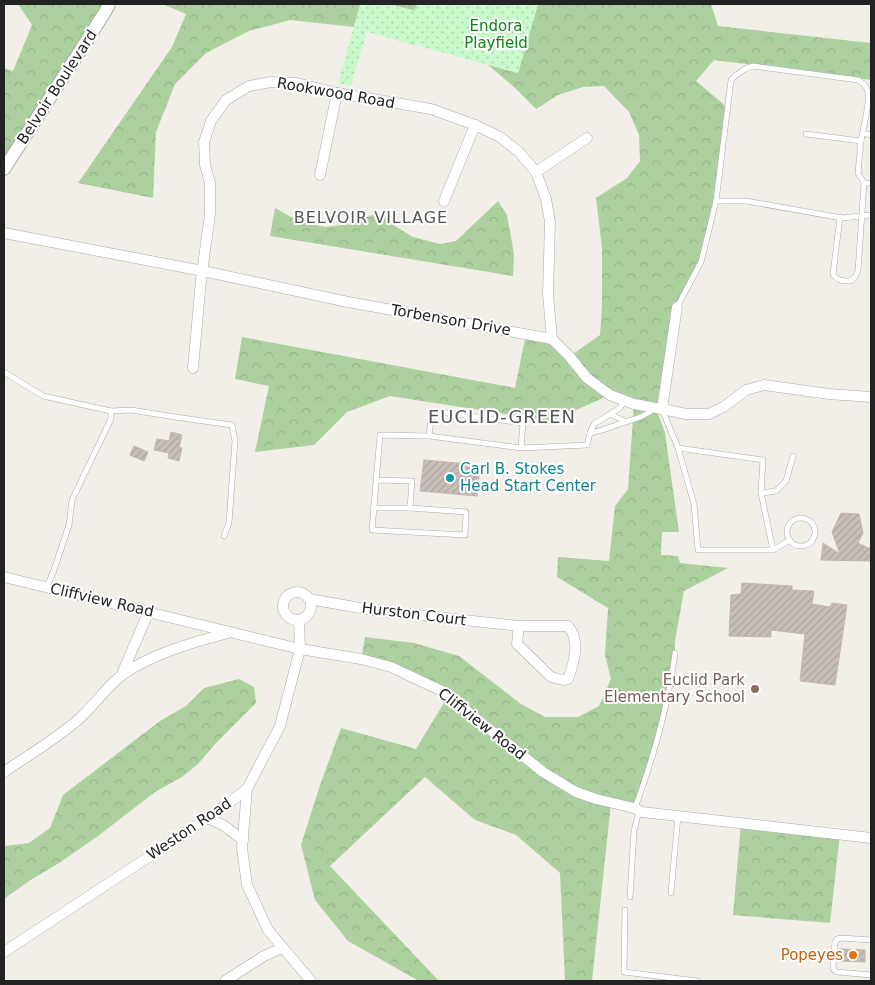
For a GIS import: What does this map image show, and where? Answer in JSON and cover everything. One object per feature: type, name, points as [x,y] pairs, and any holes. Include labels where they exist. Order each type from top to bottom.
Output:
[{"type":"street","name":"Belvoir Boulevard","points":[[4,169],[106,12],[109,4]]},
{"type":"street","name":"Rookwood Road","points":[[193,368],[210,214],[210,183],[205,165],[204,142],[211,121],[226,100],[249,86],[271,82],[297,83],[337,93],[431,109],[476,125],[500,137],[519,152],[536,172],[546,199],[550,222],[548,294],[552,339]]},
{"type":"street","points":[[320,175],[337,93]]},
{"type":"street","points":[[444,201],[476,125]]},
{"type":"street","points":[[536,172],[587,138]]},
{"type":"street","name":"Torbenson Drive","points":[[4,232],[348,302],[552,339]]},
{"type":"street","points":[[659,408],[677,307]]},
{"type":"street","points":[[552,339],[570,356],[587,378],[610,394],[634,404],[686,414],[709,414],[725,406],[746,390],[764,386],[871,397]]},
{"type":"street","name":"Cliffview Road","points":[[4,577],[300,649],[391,666],[442,691],[543,772],[576,792],[596,799],[637,809],[642,812],[871,838]]},
{"type":"street","name":"Hurston Court","points":[[299,620],[286,615],[283,607],[286,598],[298,592],[309,599],[372,610],[519,626],[568,626],[572,631],[575,644],[575,654],[568,678],[562,680],[551,677],[517,644],[519,626]]},
{"type":"street","points":[[300,649],[299,620],[309,612],[309,599]]},
{"type":"street","points":[[121,676],[149,611]]},
{"type":"street","points":[[4,772],[55,738],[79,719],[121,676],[144,662],[163,654],[191,643],[229,632]]},
{"type":"street","name":"Weston Road","points":[[4,952],[207,818],[247,789],[280,726],[300,649]]},
{"type":"street","points":[[247,789],[242,848],[247,885],[268,930],[311,981]]},
{"type":"street","points":[[207,818],[223,824],[243,840]]},
{"type":"street","points":[[225,981],[264,956],[282,948]]},
{"type":"lane","points":[[677,307],[701,262],[716,201],[731,80],[747,67],[753,66],[858,80],[866,87],[868,102],[862,133],[858,173],[864,183],[858,271],[855,278],[850,281],[839,280],[833,274],[840,217]]},
{"type":"lane","points":[[862,133],[871,134]]},
{"type":"lane","points":[[806,134],[861,141]]},
{"type":"lane","points":[[864,183],[871,184]]},
{"type":"lane","points":[[716,201],[746,201],[840,217],[871,215]]},
{"type":"lane","points":[[4,372],[43,396],[111,411],[131,410],[232,425],[235,441],[229,523],[224,536]]},
{"type":"lane","points":[[373,508],[410,508],[466,512],[465,535],[372,530],[373,508],[380,436],[429,436],[520,448],[587,445],[594,424],[620,408],[625,400]]},
{"type":"lane","points":[[590,434],[643,417],[659,408],[678,448],[694,504],[698,550],[773,550],[790,540]]},
{"type":"lane","points":[[47,587],[69,525],[72,500],[111,419],[111,411]]},
{"type":"lane","points":[[429,436],[432,411],[523,423],[520,448]]},
{"type":"lane","points":[[610,414],[626,422]]},
{"type":"lane","points":[[678,448],[763,460],[761,493],[773,550]]},
{"type":"lane","points":[[761,493],[776,491],[786,481],[793,456]]},
{"type":"lane","points":[[376,480],[412,482],[410,508]]},
{"type":"lane","points":[[798,518],[807,519],[811,522],[815,530],[810,542],[802,546],[790,540],[787,532],[790,523],[798,518]]},
{"type":"lane","points":[[630,897],[637,809],[659,734],[675,653]]},
{"type":"lane","points":[[671,893],[678,816]]},
{"type":"lane","points":[[626,910],[624,972],[697,981]]},
{"type":"lane","points":[[871,940],[838,939],[835,942],[833,967],[837,972],[871,976]]},
{"type":"green space","points":[[18,4],[109,4],[4,169],[4,68],[13,71],[32,25]]},
{"type":"green space","points":[[162,4],[417,4],[415,11],[393,5],[414,45],[354,27],[290,20],[249,31],[206,53],[175,84],[156,132],[153,198],[78,183],[172,47],[186,14]]},
{"type":"green space","name":"Endora Playfield","points":[[360,4],[390,4],[415,11],[417,4],[538,4],[518,73],[367,32],[351,86],[338,83]]},
{"type":"green space","points":[[538,4],[711,4],[718,26],[871,43],[871,80],[714,60],[696,81],[728,108],[716,201],[701,262],[677,307],[662,409],[656,408],[665,433],[679,532],[662,532],[661,555],[678,556],[680,563],[728,568],[684,591],[668,696],[634,808],[611,803],[592,981],[565,981],[560,873],[516,835],[475,820],[425,777],[330,866],[439,981],[419,981],[348,941],[315,900],[301,845],[341,728],[416,749],[448,696],[361,659],[365,637],[414,643],[459,656],[521,704],[545,717],[578,717],[599,706],[611,679],[605,655],[608,608],[557,577],[558,557],[609,561],[615,506],[628,489],[634,404],[610,395],[551,421],[390,396],[347,412],[314,445],[255,452],[269,386],[235,379],[242,337],[515,388],[526,334],[552,339],[570,356],[600,335],[602,248],[596,198],[627,178],[640,161],[639,135],[629,112],[604,86],[583,87],[558,95],[536,109],[488,65],[518,73]]},
{"type":"green space","points":[[498,201],[507,215],[514,254],[513,276],[270,236],[275,208],[300,222],[326,227],[351,224],[372,215],[389,218],[395,226],[413,237],[440,244],[456,241]]},
{"type":"green space","points":[[239,679],[254,687],[256,703],[198,764],[182,777],[155,792],[98,836],[4,899],[4,846],[29,843],[50,828],[63,795],[160,721],[186,706],[204,688]]},
{"type":"green space","points":[[741,823],[840,834],[830,923],[733,915]]},
{"type":"building","points":[[171,432],[182,435],[179,447],[182,448],[179,461],[168,458],[169,453],[154,450],[157,439],[169,441]]},
{"type":"building","points":[[134,446],[148,452],[144,461],[130,455]]},
{"type":"building","name":"Carl B. Stokes Head Start Center","points":[[424,460],[480,465],[477,496],[420,491]]},
{"type":"building","points":[[841,513],[859,514],[863,533],[858,543],[871,548],[871,561],[821,560],[823,543],[840,554],[832,532]]},
{"type":"building","points":[[742,583],[792,586],[792,590],[814,591],[812,604],[830,607],[832,603],[847,605],[835,685],[800,681],[805,634],[771,630],[771,637],[729,636],[731,595],[741,594]]},
{"type":"building","name":"Popeyes","points":[[840,949],[865,950],[865,962],[840,961]]},
{"type":"place","name":"Carl B. Stokes Head Start Center","points":[[450,478]]},
{"type":"place","name":"Euclid Park Elementary School","points":[[755,689]]},
{"type":"place","name":"Popeyes","points":[[853,955]]},
{"type":"district","name":"BELVOIR VILLAGE","points":[[371,217]]},
{"type":"district","name":"EUCLID-GREEN","points":[[502,417]]}]
